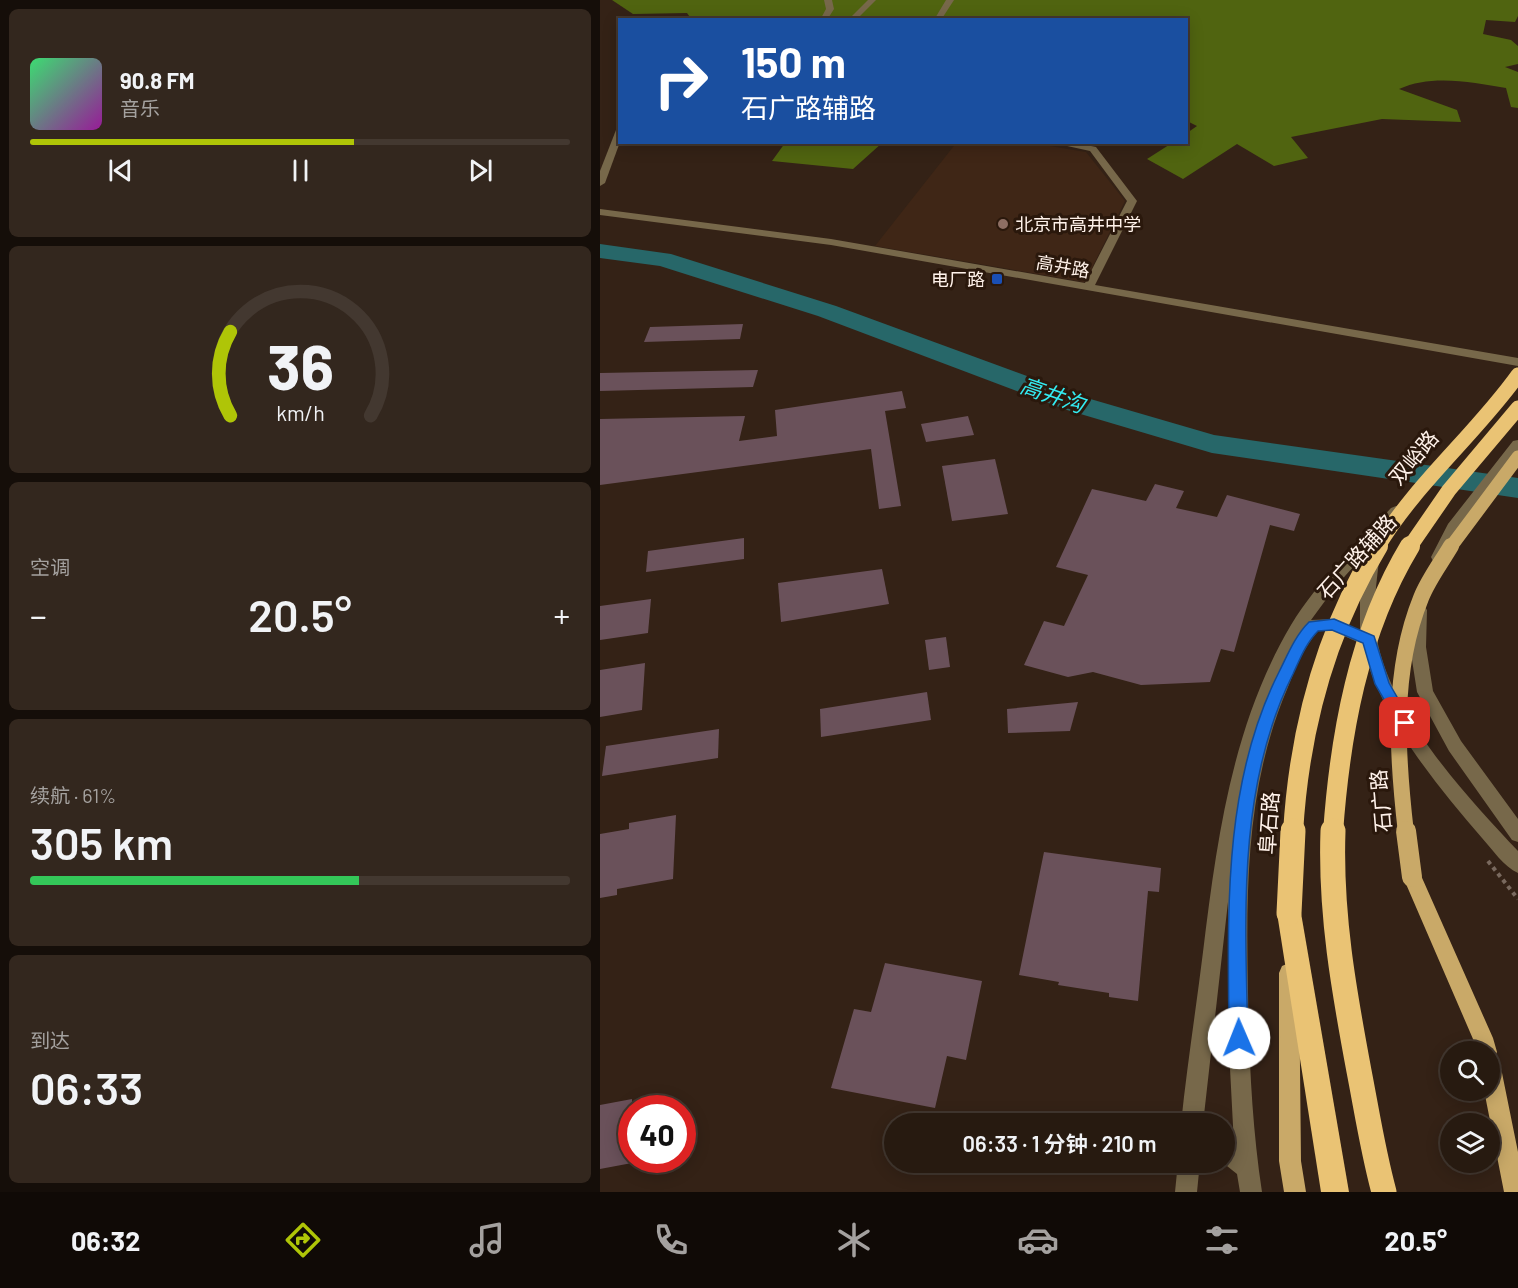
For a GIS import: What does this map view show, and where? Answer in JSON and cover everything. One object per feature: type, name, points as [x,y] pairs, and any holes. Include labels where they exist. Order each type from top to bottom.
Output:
[{"type":"highway","name":"阜石路","points":[[1335,1192],[1289,913],[1298,778],[1313,702],[1332,637],[1362,570],[1403,510],[1518,375]]},
{"type":"highway","points":[[1384,1192],[1377,1168],[1352,1040],[1339,957],[1332,871],[1344,731],[1359,666],[1392,578],[1434,511],[1518,408]]},
{"type":"main road","name":"石广路","points":[[1484,1041],[1412,877],[1400,785],[1401,700],[1408,641],[1420,599],[1462,526],[1516,451]]},
{"type":"main road","points":[[1289,913],[1290,1161],[1295,1192]]},
{"type":"main road","points":[[1497,1101],[1515,1192]]},
{"type":"street","points":[[824,18],[830,9],[828,0]]},
{"type":"street","points":[[853,18],[872,0]]},
{"type":"street","points":[[938,18],[950,0]]},
{"type":"street","points":[[600,183],[618,135]]},
{"type":"street","points":[[1064,144],[1093,149],[1132,201],[1088,287]]},
{"type":"street","name":"高井路","points":[[600,212],[788,235],[1518,362]]},
{"type":"street","name":"双峪路","points":[[1518,369],[1498,395],[1454,441],[1398,508],[1372,560],[1367,598],[1369,640],[1382,684],[1393,705],[1429,757],[1518,864]]},
{"type":"street","points":[[1516,451],[1472,501],[1454,527],[1432,569],[1419,610],[1418,647],[1425,692],[1455,746],[1518,834]]},
{"type":"street","name":"石广路辅路","points":[[1193,1113],[1226,840],[1240,766],[1265,690],[1292,636],[1322,592],[1398,508]]},
{"type":"street","name":"石广路辅路","points":[[1251,1192],[1240,1083],[1236,904],[1245,810],[1257,741],[1278,687],[1304,636],[1314,626],[1334,625],[1369,640]]},
{"type":"street","points":[[1235,1158],[1247,1168]]},
{"type":"street","points":[[1186,1192],[1188,1173]]},
{"type":"shaded area","name":"北京市高井中学","points":[[955,144],[1038,144],[1086,152],[1125,201],[1085,282],[875,246]]},
{"type":"green space","points":[[612,0],[1518,0],[1518,16],[1515,22],[1486,20],[1483,34],[1511,40],[1518,46],[1518,64],[1505,67],[1518,72],[1518,108],[1511,107],[1506,88],[1452,81],[1411,84],[1399,89],[1457,110],[1461,122],[1382,119],[1291,137],[1308,158],[1274,166],[1237,144],[1183,179],[1147,159],[1170,144],[1188,144],[1188,132],[1197,126],[1188,122],[1188,18],[691,18],[687,13],[633,14]]},
{"type":"green space","points":[[784,144],[881,144],[853,169],[772,161]]},
{"type":"building","points":[[743,324],[740,339],[644,342],[650,327]]},
{"type":"building","points":[[758,370],[753,387],[600,391],[600,373]]},
{"type":"building","points":[[902,391],[906,408],[885,411],[901,506],[879,509],[871,449],[600,485],[600,419],[745,416],[739,441],[777,436],[775,410]]},
{"type":"building","points":[[968,416],[974,435],[926,442],[921,424]]},
{"type":"building","points":[[995,459],[1008,514],[952,521],[942,466]]},
{"type":"building","points":[[1155,484],[1184,491],[1176,508],[1217,517],[1227,495],[1300,514],[1294,531],[1270,525],[1234,652],[1221,649],[1210,682],[1141,685],[1093,672],[1068,677],[1024,665],[1044,621],[1064,626],[1088,575],[1056,567],[1092,489],[1146,501]]},
{"type":"building","points":[[744,538],[744,559],[646,572],[648,551]]},
{"type":"building","points":[[882,569],[889,604],[781,622],[778,583]]},
{"type":"building","points":[[651,599],[648,633],[600,640],[600,606]]},
{"type":"building","points":[[946,637],[950,667],[929,670],[925,640]]},
{"type":"building","points":[[645,663],[642,710],[600,717],[600,670]]},
{"type":"building","points":[[927,692],[931,720],[821,737],[820,709]]},
{"type":"building","points":[[1078,702],[1070,731],[1008,733],[1007,709]]},
{"type":"building","points":[[719,729],[718,758],[602,776],[606,746]]},
{"type":"building","points":[[676,815],[673,879],[617,889],[617,895],[600,898],[600,834],[629,829],[629,823]]},
{"type":"building","points":[[1044,852],[1161,868],[1159,892],[1148,891],[1138,1001],[1109,997],[1109,993],[1058,985],[1059,982],[1019,975]]},
{"type":"building","points":[[885,963],[982,981],[966,1060],[947,1056],[935,1108],[831,1088],[854,1009],[871,1012]]},
{"type":"building","points":[[618,1102],[618,1166],[600,1169],[600,1105]]},
{"type":"waterway","name":"高井沟","points":[[600,251],[663,259],[827,311],[1077,404],[1212,444],[1518,488]]},
{"type":"place","name":"北京市高井中学","points":[[1003,224]]},
{"type":"place","name":"电厂路","points":[[997,279]]},
{"type":"route","points":[[1239,1038],[1236,904],[1245,810],[1257,741],[1278,687],[1304,636],[1314,626],[1334,625],[1369,640],[1382,684],[1405,723]]}]
